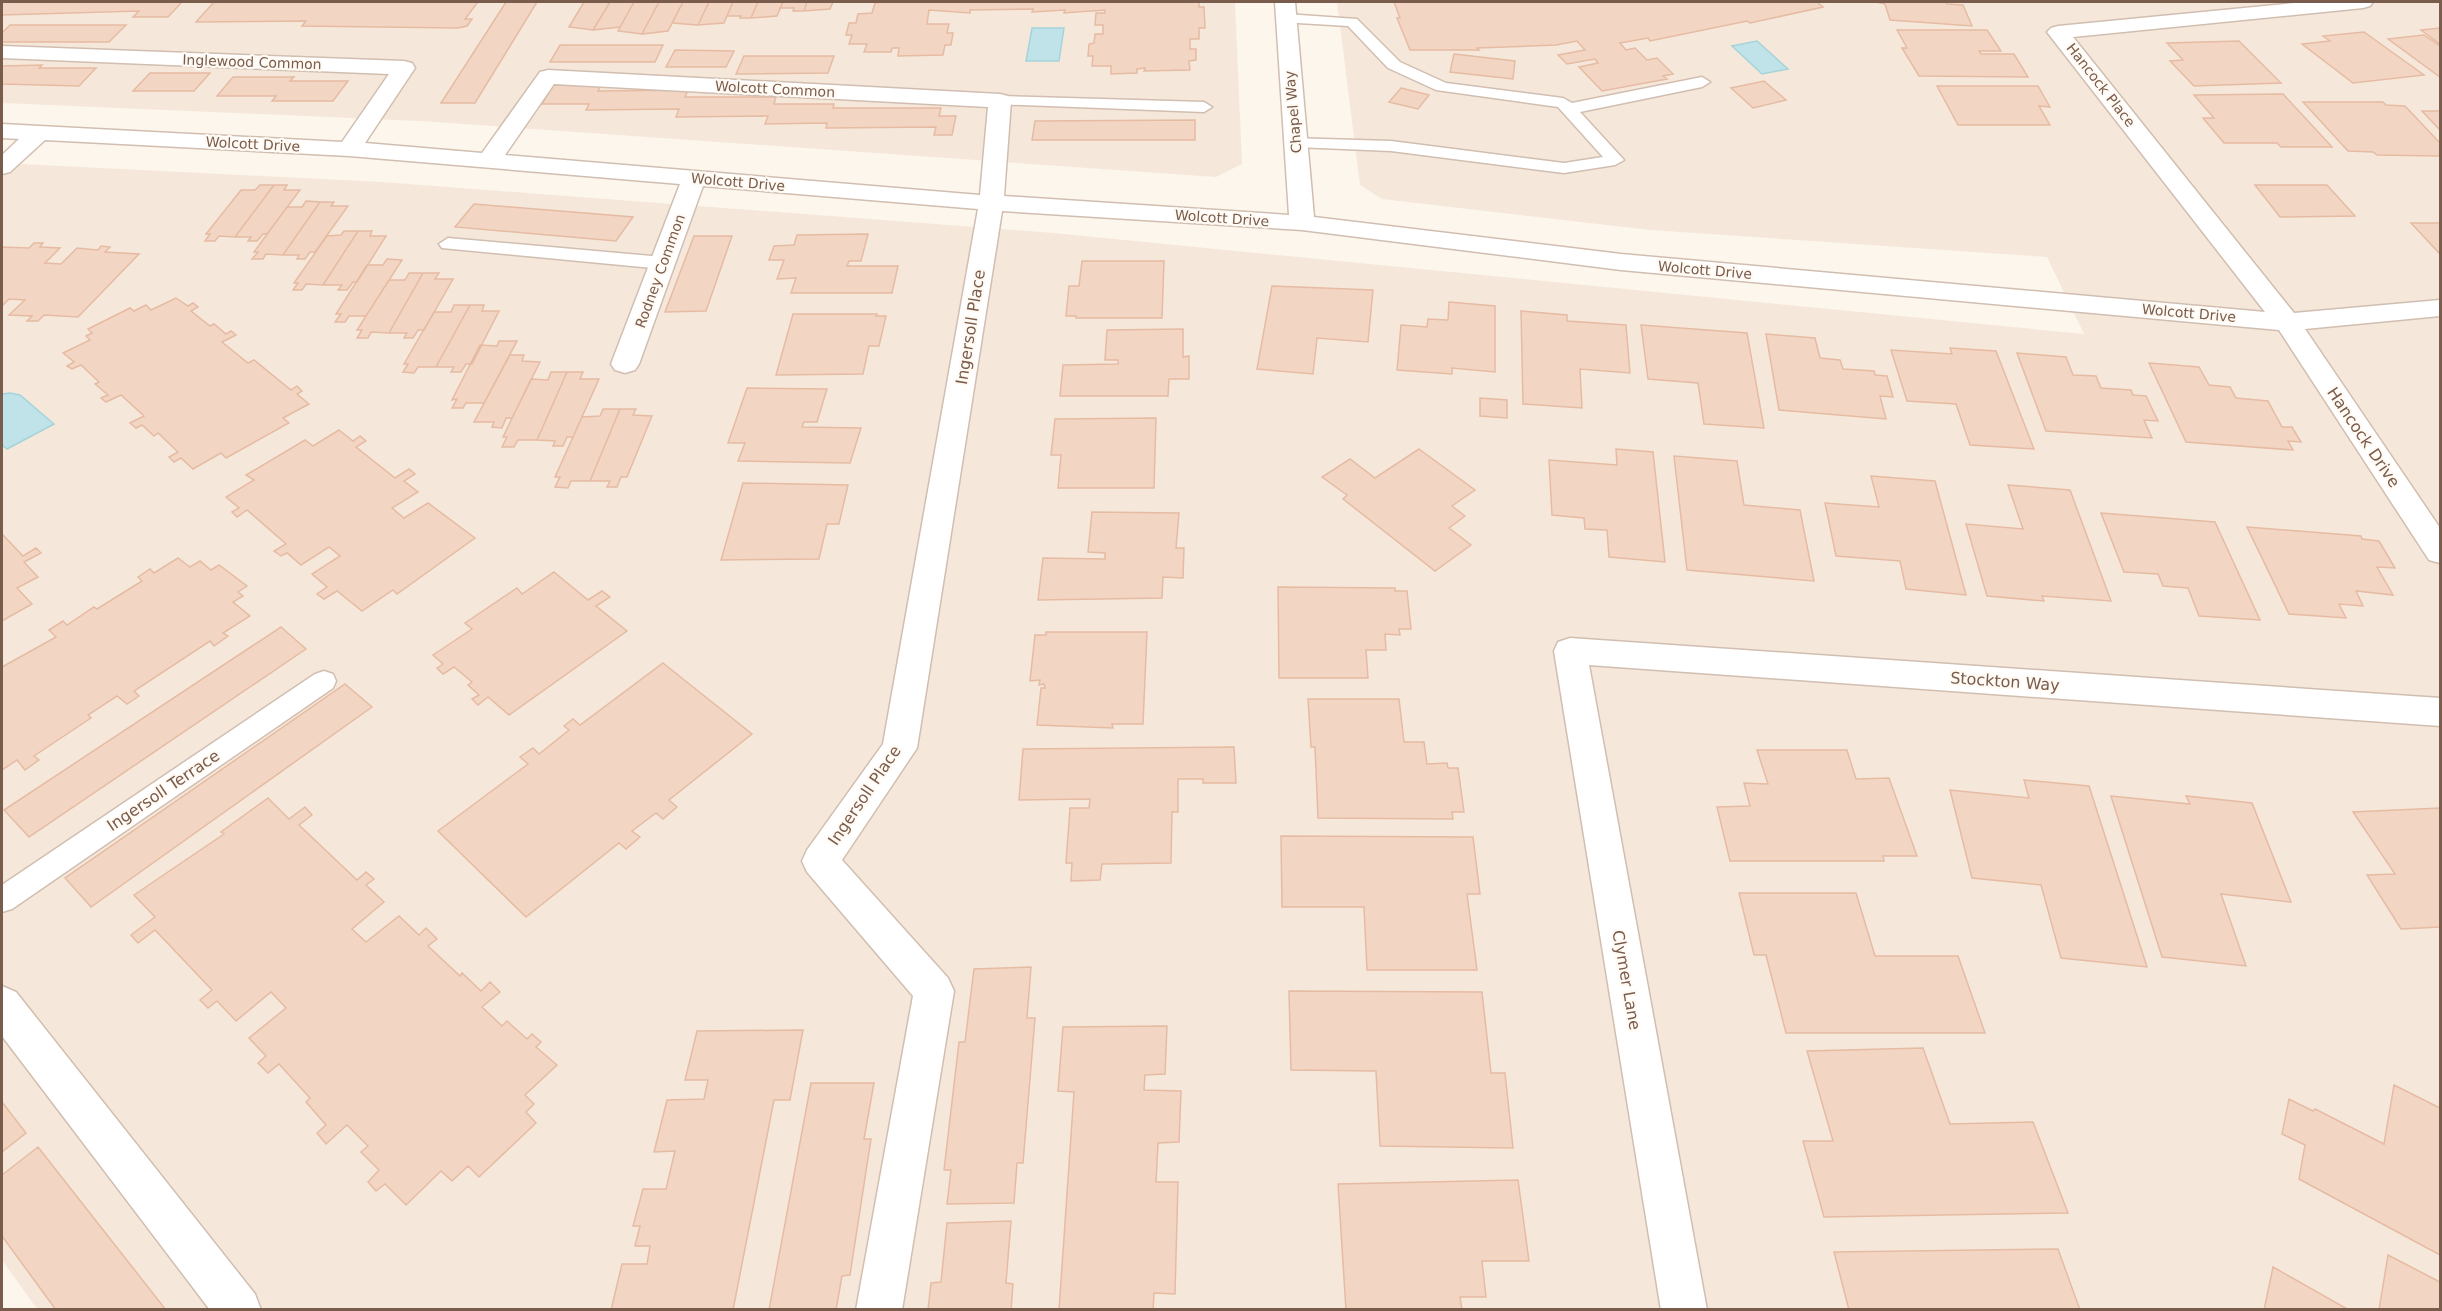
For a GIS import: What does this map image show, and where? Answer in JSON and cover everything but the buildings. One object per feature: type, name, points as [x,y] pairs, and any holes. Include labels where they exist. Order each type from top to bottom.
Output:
[{"type":"street","name":"Hancock Place","points":[[2288,322],[2058,32],[2362,2]]},
{"type":"street","name":"Chapel Way","points":[[1285,10],[1302,222]]},
{"type":"street","name":"Inglewood Common","points":[[2,52],[404,68],[349,149]]},
{"type":"street","name":"Wolcott Common","points":[[490,159],[548,77],[1000,102]]},
{"type":"street","points":[[991,203],[1000,102]]},
{"type":"street","name":"Wolcott Drive","points":[[2,131],[349,149],[490,159],[991,203],[1302,222],[1621,262],[2288,322],[2440,308]]},
{"type":"street","points":[[2,166],[39,133]]},
{"type":"street","name":"Rodney Common","points":[[625,364],[694,178]]},
{"type":"street","name":"Ingersoll Place","points":[[879,1310],[934,992],[820,861],[900,748],[991,203]]},
{"type":"street","name":"Hancock Drive","points":[[2288,322],[2440,552]]},
{"type":"street","name":"Stockton Way","points":[[1570,651],[2440,712]]},
{"type":"street","name":"Clymer Lane","points":[[1570,651],[1684,1310]]},
{"type":"street","points":[[2,1005],[238,1310]]},
{"type":"lane","points":[[1285,10],[1352,22],[1394,65],[1442,87],[1563,103],[1614,160],[1564,168],[1391,146],[1296,142]]},
{"type":"lane","points":[[1569,109],[1702,81]]},
{"type":"lane","points":[[1000,102],[1204,107]]},
{"type":"lane","points":[[448,244],[663,263]]},
{"type":"lane","name":"Ingersoll Terrace","points":[[2,900],[324,681]]},
{"type":"shaded area","points":[[2,2],[1235,2],[1242,164],[1216,177],[420,121],[2,103]]},
{"type":"shaded area","points":[[1337,2],[2440,2],[2440,1309],[37,1309],[2,1260],[2,163],[382,182],[1054,233],[2084,334],[2047,257],[1650,230],[1382,199],[1360,185]]},
{"type":"water","points":[[1032,28],[1064,28],[1059,61],[1026,61]]},
{"type":"water","points":[[1757,41],[1788,69],[1762,74],[1732,46]]},
{"type":"water","points":[[2,394],[20,395],[54,424],[7,449],[2,445]]}]
